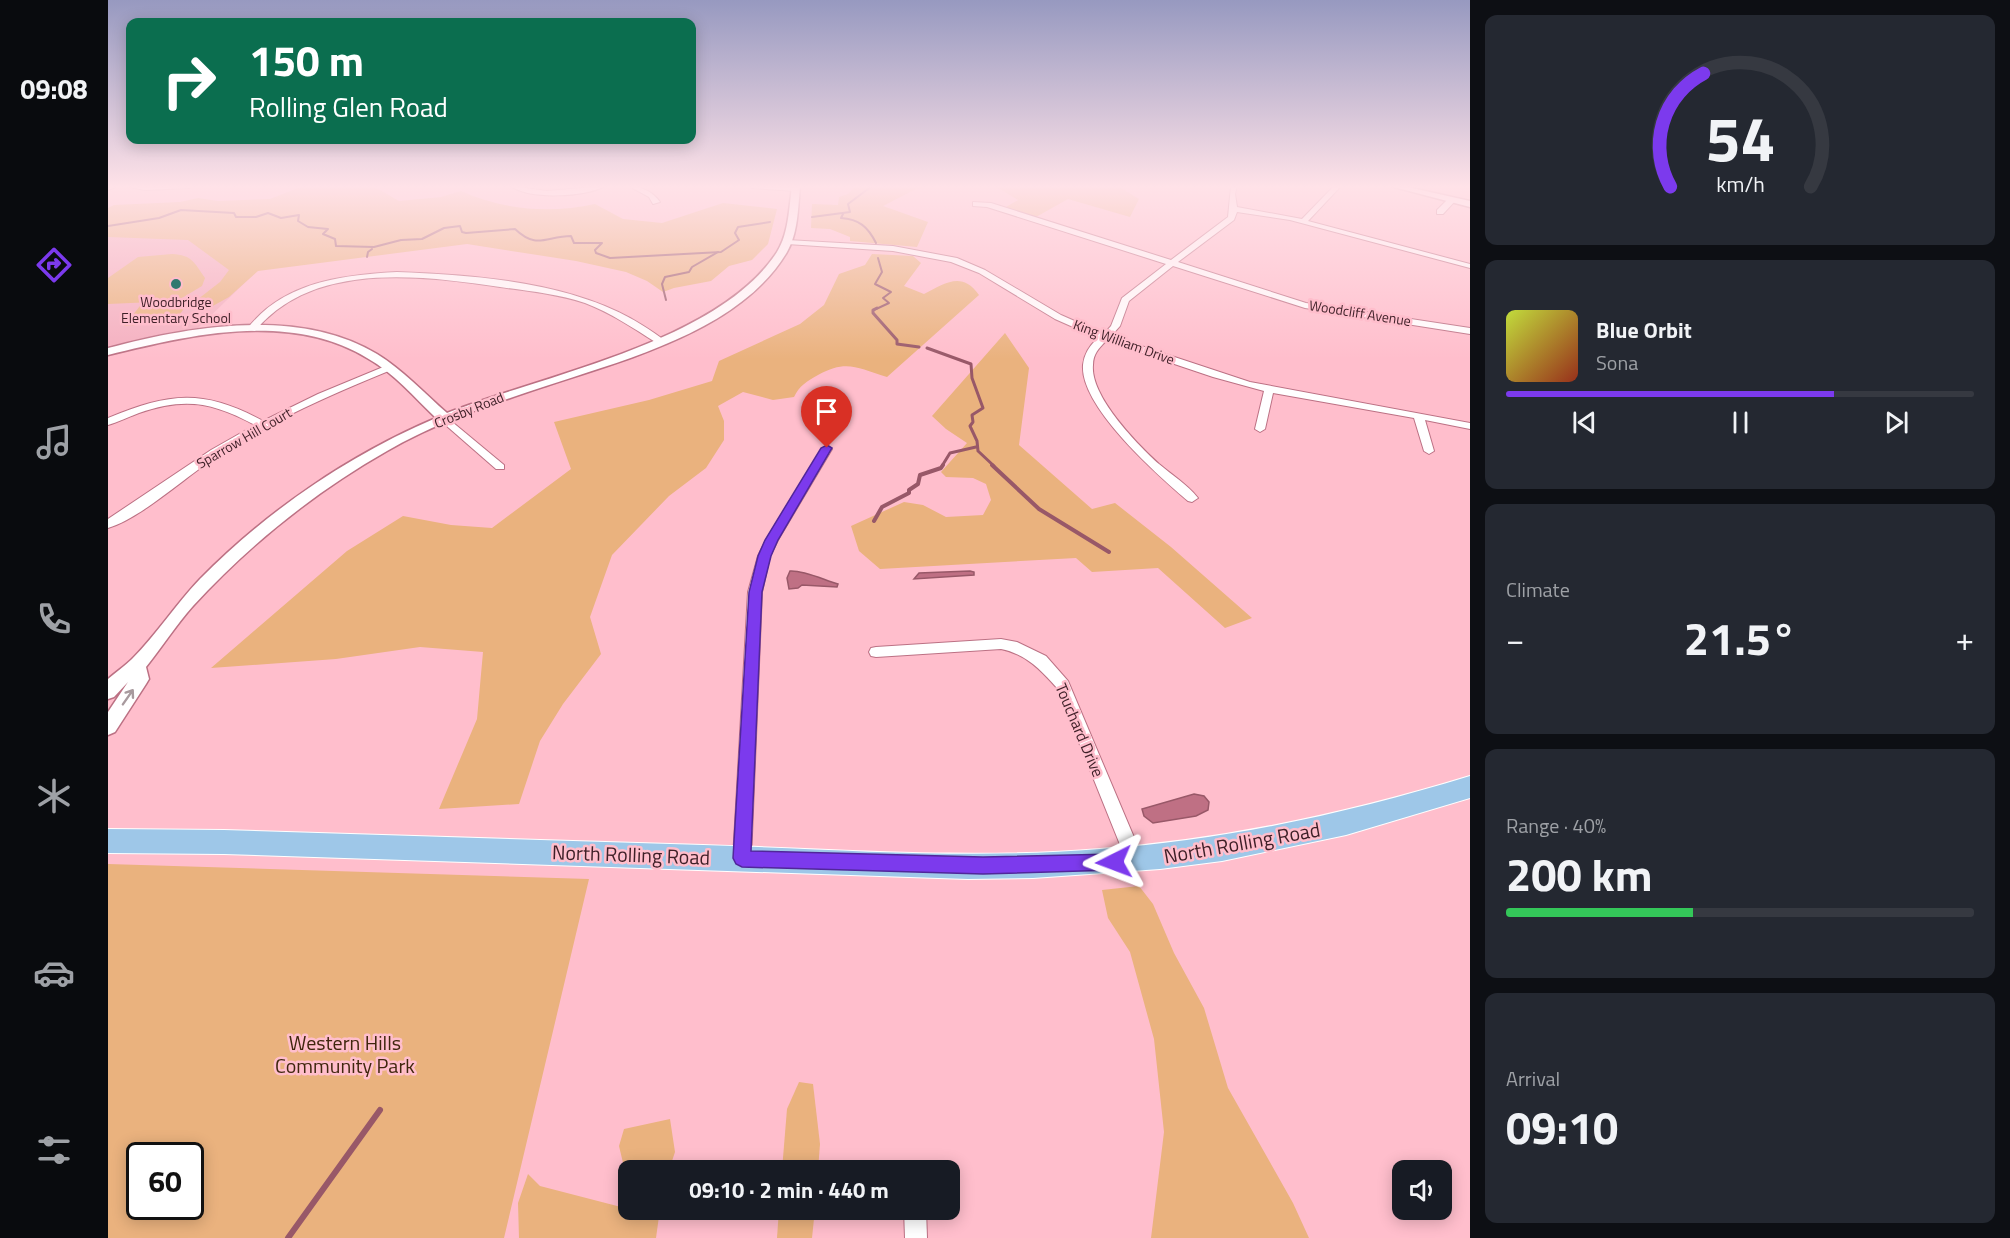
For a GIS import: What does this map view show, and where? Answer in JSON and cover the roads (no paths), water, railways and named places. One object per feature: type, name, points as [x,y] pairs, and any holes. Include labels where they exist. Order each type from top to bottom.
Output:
[{"type":"main road","name":"North Rolling Road","points":[[108,841],[224,842],[975,866],[1135,861],[1246,846],[1308,833],[1407,808],[1470,788]]},
{"type":"street","name":"Crosby Road","points":[[108,692],[116,680],[137,666],[184,606],[220,568],[282,514],[361,461],[445,419],[660,341],[710,317],[746,293],[768,272],[786,244]]},
{"type":"street","name":"King William Drive","points":[[812,244],[898,250],[952,259],[998,279],[1059,317],[1105,336],[1213,374],[1269,390],[1470,426]]},
{"type":"street","name":"Woodcliff Avenue","points":[[1111,244],[1320,308],[1430,323],[1470,332]]},
{"type":"street","points":[[1192,498],[1132,446],[1093,387],[1087,366],[1095,346],[1116,324],[1125,300],[1198,244]]},
{"type":"street","points":[[1386,244],[1470,267]]},
{"type":"street","points":[[252,329],[282,300],[317,285],[365,277],[429,276],[474,280],[570,296],[610,310],[660,341]]},
{"type":"street","points":[[108,351],[163,338],[252,329],[290,331],[327,337],[360,349],[388,368],[500,467]]},
{"type":"street","name":"Sparrow Hill Court","points":[[108,524],[214,453],[263,425],[319,396],[388,368]]},
{"type":"street","points":[[1260,429],[1269,390]]},
{"type":"street","points":[[108,422],[148,407],[192,401],[214,402],[263,425]]},
{"type":"street","points":[[1418,415],[1429,451]]},
{"type":"street","points":[[742,858],[755,592],[764,556],[827,448]]},
{"type":"street","name":"Touchard Drive","points":[[876,652],[1001,644],[1012,645],[1041,660],[1063,685],[1135,861]]},
{"type":"street","name":"Crosby Road","points":[[108,727],[140,680],[137,666]]},
{"type":"street","points":[[915,1220],[916,1238]]},
{"type":"waterway","points":[[336,244],[336,246],[374,247],[386,244]]},
{"type":"waterway","points":[[601,244],[595,250],[596,253],[610,258],[718,252]]},
{"type":"waterway","points":[[718,252],[733,244]]},
{"type":"waterway","points":[[367,257],[368,252],[372,249]]},
{"type":"waterway","points":[[666,300],[662,284],[665,277],[689,272],[692,267],[718,252]]},
{"type":"waterway","points":[[874,310],[889,303],[883,298],[891,292],[875,284],[882,272],[878,258]]},
{"type":"waterway","points":[[877,308],[873,310],[873,313],[897,340],[897,344],[919,347]]},
{"type":"waterway","points":[[927,348],[971,364],[972,378],[983,408],[972,415],[973,422],[970,426],[977,441],[978,451],[994,466]]},
{"type":"waterway","points":[[942,466],[950,453],[976,447]]},
{"type":"waterway","points":[[874,521],[882,507],[909,493],[909,490],[918,484],[920,475],[941,468],[943,465]]},
{"type":"waterway","points":[[992,465],[1039,509],[1109,552]]},
{"type":"waterway","points":[[288,1238],[380,1110]]},
{"type":"place","name":"Woodbridge Elementary School","points":[[176,284]]},
{"type":"park label","name":"Western Hills Community Park","points":[[345,1054]]}]
